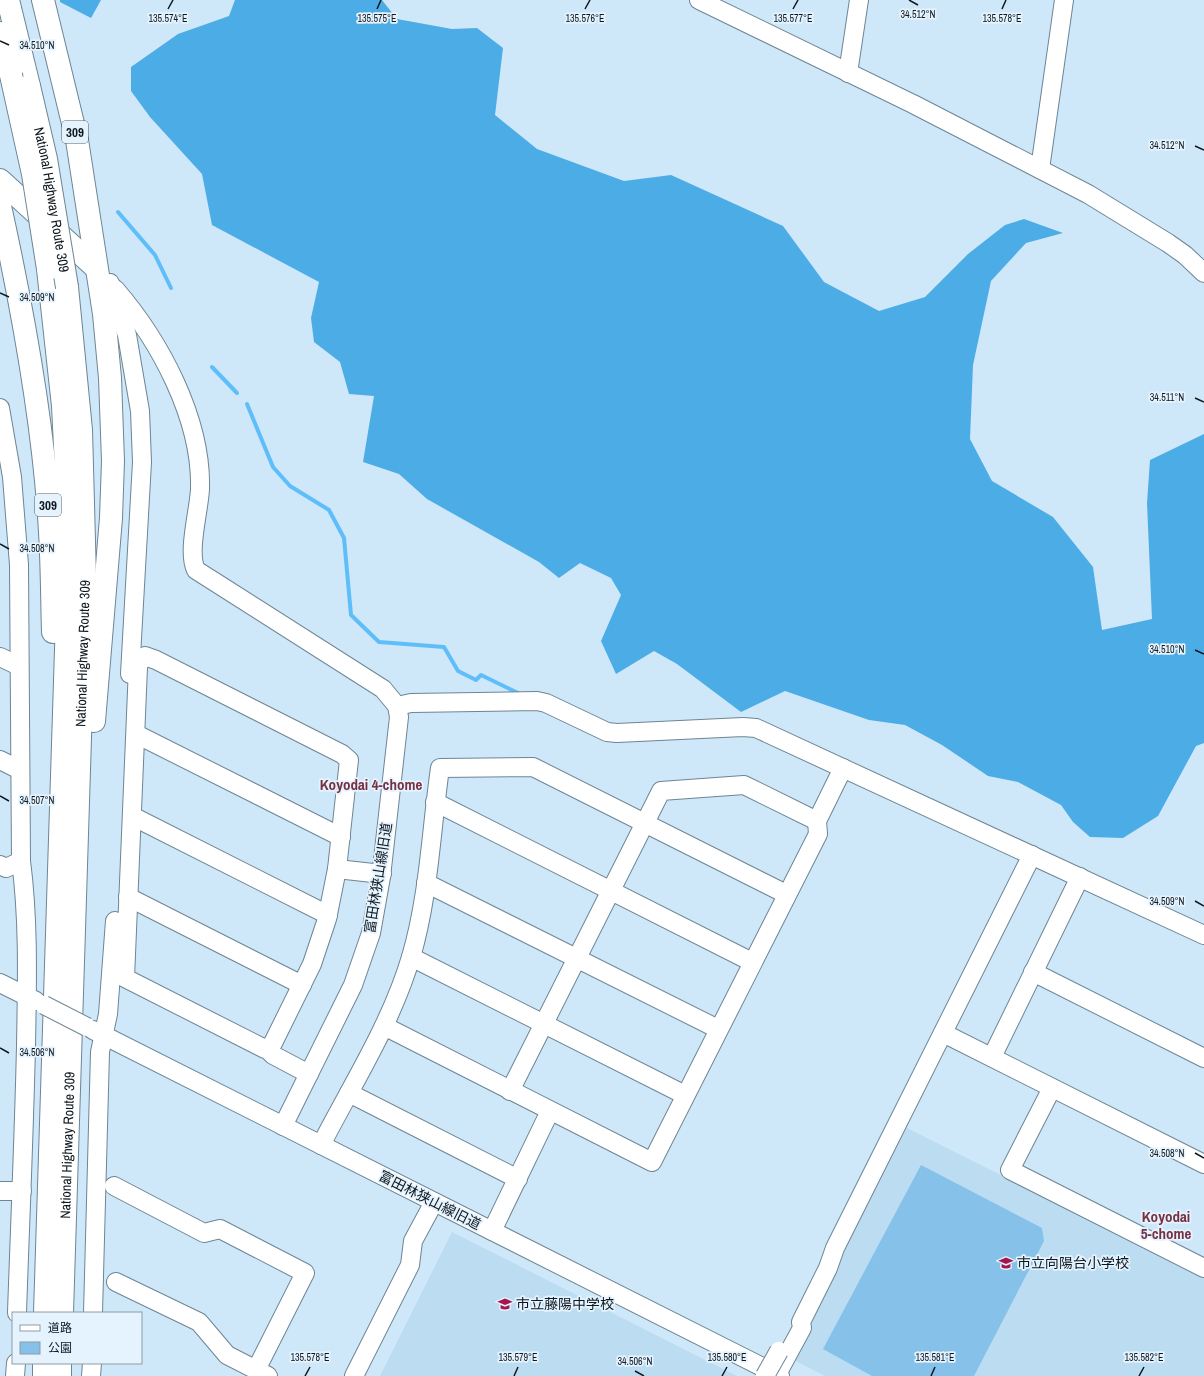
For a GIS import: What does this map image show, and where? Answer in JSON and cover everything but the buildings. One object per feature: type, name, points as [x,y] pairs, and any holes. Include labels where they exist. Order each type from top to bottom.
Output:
[{"type":"main road","name":"National Highway Route 309","points":[[8,0],[48,269],[63,406],[68,508],[62,808],[46,1312]]},
{"type":"main road","name":"309","points":[[44,0],[77,140],[95,267],[104,314],[110,378],[113,468],[111,518],[88,807],[77,831]]},
{"type":"main road","name":"National Highway Route 309","points":[[0,33],[20,80],[46,159],[67,287],[81,430],[85,526],[62,1312]]},
{"type":"main road","points":[[0,180],[95,267]]},
{"type":"main road","name":"309","points":[[0,206],[35,397],[47,491],[50,532],[54,681],[62,808]]},
{"type":"main road","points":[[44,1364],[44,1376]]},
{"type":"main road","points":[[60,1364],[60,1376]]},
{"type":"street","points":[[699,0],[848,72],[1088,194],[1186,255],[1204,272]]},
{"type":"street","points":[[848,72],[858,0]]},
{"type":"street","points":[[1040,169],[1064,0]]},
{"type":"street","points":[[95,267],[131,307],[154,342],[169,370],[192,428],[200,475],[192,556],[196,570],[383,689],[397,706],[411,703],[537,701],[546,703],[612,733],[743,727],[756,728],[1204,935]]},
{"type":"street","points":[[93,1312],[100,1052],[108,1014],[112,972],[142,462],[140,411],[127,335],[110,283]]},
{"type":"street","points":[[0,408],[15,511],[20,608],[20,861],[24,889],[27,997],[17,1312]]},
{"type":"street","points":[[267,1049],[273,1043],[312,964],[328,915],[337,869],[341,837],[349,765],[347,757],[156,660],[145,656],[141,658],[138,667],[125,978],[267,1049],[273,1055],[309,1074]]},
{"type":"street","points":[[0,657],[19,666]]},
{"type":"street","name":"富田林狭山線旧道","points":[[397,706],[399,717],[382,874],[374,921],[363,960],[353,984],[283,1126],[492,1231],[774,1376]]},
{"type":"street","points":[[136,734],[341,837]]},
{"type":"street","points":[[0,760],[20,770]]},
{"type":"street","points":[[322,1145],[384,1026],[411,957],[419,924],[426,883],[440,768],[533,767],[786,894]]},
{"type":"street","points":[[384,1026],[652,1162],[718,1028],[818,834],[817,821],[842,768]]},
{"type":"street","points":[[510,1091],[661,791],[744,785],[817,821]]},
{"type":"street","points":[[435,802],[752,962]]},
{"type":"street","points":[[132,816],[328,915]]},
{"type":"street","points":[[774,1376],[802,1328],[801,1322],[828,1268],[835,1248],[1032,855]]},
{"type":"street","points":[[0,865],[6,868],[20,861]]},
{"type":"street","points":[[337,869],[382,874]]},
{"type":"street","points":[[992,1057],[1080,877]]},
{"type":"street","points":[[426,883],[718,1028]]},
{"type":"street","points":[[128,898],[302,985]]},
{"type":"street","points":[[411,957],[685,1095]]},
{"type":"street","points":[[1033,972],[1204,1058]]},
{"type":"street","points":[[0,983],[283,1126]]},
{"type":"street","points":[[943,1033],[1204,1164]]},
{"type":"street","points":[[1052,1088],[1010,1170],[1204,1267]]},
{"type":"street","points":[[349,1093],[518,1178]]},
{"type":"street","points":[[492,1231],[550,1111]]},
{"type":"street","points":[[114,1186],[204,1232],[220,1229],[305,1273],[262,1373],[227,1356],[199,1322],[116,1282]]},
{"type":"street","points":[[0,1191],[22,1191]]},
{"type":"street","points":[[354,1376],[410,1265],[412,1241],[434,1202]]},
{"type":"street","points":[[774,1376],[780,1351],[824,1263],[835,1248]]},
{"type":"street","points":[[15,1376],[16,1364]]},
{"type":"street","points":[[92,1364],[92,1376]]},
{"type":"shaded area","points":[[60,0],[101,0],[91,18],[60,2]]},
{"type":"shaded area","points":[[235,0],[382,0],[397,19],[452,29],[477,28],[503,48],[495,115],[537,149],[624,181],[671,175],[783,226],[824,282],[879,311],[925,297],[968,254],[1005,225],[1024,219],[1063,233],[1026,243],[991,281],[973,365],[970,439],[992,481],[1053,517],[1093,567],[1102,630],[1152,619],[1147,503],[1150,460],[1204,434],[1204,743],[1196,746],[1158,816],[1123,838],[1090,837],[1073,822],[1061,805],[1018,782],[988,776],[942,745],[905,725],[869,720],[785,691],[741,712],[677,664],[654,651],[616,674],[601,641],[621,595],[611,578],[580,563],[559,578],[539,562],[427,499],[399,474],[363,462],[374,396],[349,394],[340,362],[314,342],[311,318],[319,282],[212,225],[202,174],[150,117],[131,91],[131,67],[178,34],[229,16]]},
{"type":"shaded area","name":"市立向陽台小学校","points":[[903,1126],[1204,1277],[1204,1376],[825,1376],[794,1360],[844,1248]]},
{"type":"shaded area","name":"市立藤陽中学校","points":[[452,1232],[737,1376],[380,1376]]},
{"type":"green space","points":[[921,1165],[1042,1228],[1044,1241],[974,1376],[872,1376],[823,1349]]},
{"type":"waterway","points":[[118,212],[155,255],[171,288]]},
{"type":"waterway","points":[[212,367],[237,393]]},
{"type":"waterway","points":[[247,404],[273,467],[290,486],[329,510],[344,538],[351,615],[379,642],[444,647],[458,671],[476,680],[481,675],[520,694]]},
{"type":"place","name":"市立向陽台小学校","points":[[1006,1263]]},
{"type":"place","name":"市立藤陽中学校","points":[[505,1304]]},
{"type":"district","name":"Koyodai 4-chome","points":[[371,785]]},
{"type":"district","name":"Koyodai 5-chome","points":[[1166,1226]]}]
